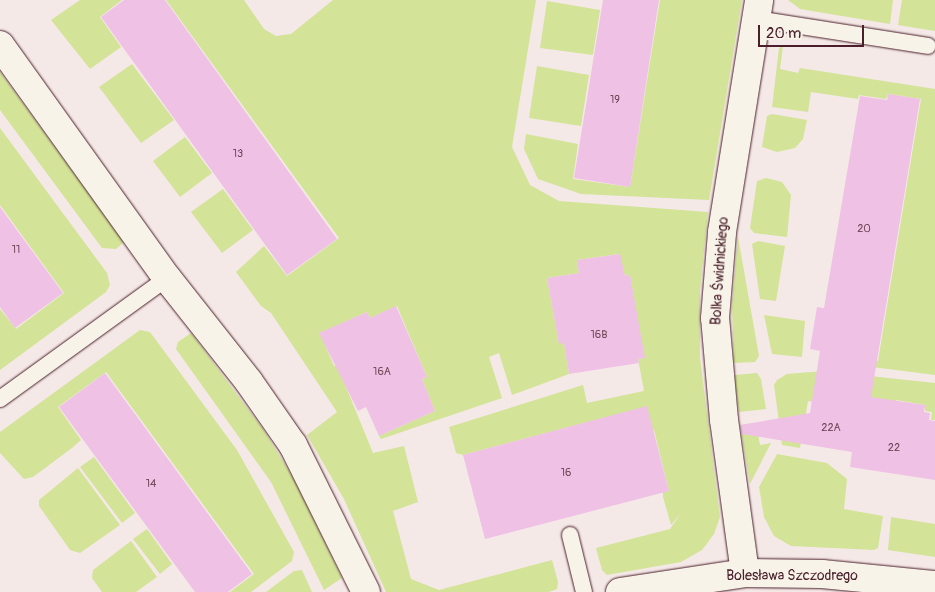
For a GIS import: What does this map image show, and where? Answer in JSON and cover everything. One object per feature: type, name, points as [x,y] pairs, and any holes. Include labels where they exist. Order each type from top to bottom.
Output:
[{"type":"street","name":"Bolka Świdnickiego","points":[[745,573],[724,420],[715,318],[726,207],[757,9]]},
{"type":"street","points":[[0,46],[167,278],[249,382],[293,445],[366,592]]},
{"type":"street","name":"Bolesława Szczodrego","points":[[620,592],[745,573],[822,574],[935,585]]},
{"type":"lane","points":[[757,9],[928,46]]},
{"type":"lane","points":[[0,399],[167,278]]},
{"type":"lane","points":[[570,535],[584,592]]},
{"type":"green space","points":[[80,0],[122,0],[100,17],[121,47],[90,69],[51,20]]},
{"type":"green space","points":[[166,0],[244,0],[264,29],[276,36],[291,34],[333,0],[536,0],[512,147],[530,185],[559,201],[708,212],[700,290],[700,358],[720,517],[714,534],[702,550],[681,562],[607,575],[602,570],[596,548],[670,529],[681,513],[671,525],[663,497],[663,492],[669,491],[654,430],[609,441],[603,418],[463,455],[456,453],[449,427],[583,385],[587,403],[644,391],[638,359],[644,358],[630,275],[625,276],[619,254],[577,260],[579,273],[547,278],[559,343],[564,343],[569,374],[512,395],[499,353],[489,357],[502,398],[381,439],[379,436],[435,411],[422,379],[427,377],[397,306],[370,318],[367,312],[320,333],[334,366],[337,365],[373,453],[404,446],[418,502],[393,511],[411,579],[439,590],[552,560],[558,582],[557,589],[549,592],[386,592],[344,499],[307,435],[337,412],[271,313],[261,306],[236,272],[264,246],[287,276],[339,238]]},
{"type":"green space","points":[[660,0],[742,0],[709,200],[581,194],[538,179],[524,149],[526,134],[578,144],[573,179],[630,187]]},
{"type":"green space","points":[[788,0],[893,0],[890,24],[800,9]]},
{"type":"green space","points":[[902,0],[935,0],[935,31],[898,25]]},
{"type":"green space","points":[[547,1],[600,10],[593,55],[540,48]]},
{"type":"green space","points":[[783,46],[780,69],[798,73],[800,68],[935,89],[935,375],[864,366],[865,359],[878,361],[921,99],[888,94],[886,99],[859,95],[858,99],[811,92],[808,112],[772,107],[779,48]]},
{"type":"green space","points":[[132,64],[174,120],[141,143],[99,87]]},
{"type":"green space","points":[[537,66],[589,75],[581,126],[529,118]]},
{"type":"green space","points":[[0,72],[124,242],[116,249],[102,248],[0,110]]},
{"type":"green space","points":[[772,114],[807,120],[803,139],[795,148],[777,152],[762,147],[767,116]]},
{"type":"green space","points":[[0,128],[107,273],[110,285],[106,292],[0,370],[0,309],[16,329],[64,293],[0,205]]},
{"type":"green space","points":[[185,137],[212,173],[180,197],[153,161]]},
{"type":"green space","points":[[766,178],[782,182],[791,195],[787,237],[754,233],[750,228],[757,181]]},
{"type":"green space","points":[[223,189],[253,230],[222,253],[191,212]]},
{"type":"green space","points":[[738,237],[759,356],[755,362],[734,363],[732,307]]},
{"type":"green space","points":[[758,241],[785,246],[776,301],[760,299],[752,244]]},
{"type":"green space","points":[[764,315],[805,321],[802,357],[772,354]]},
{"type":"green space","points":[[140,330],[150,332],[237,450],[294,552],[292,561],[251,592],[230,592],[254,574],[106,372],[58,407],[81,440],[72,448],[33,477],[24,479],[0,453],[0,432]]},
{"type":"green space","points":[[191,333],[263,429],[294,479],[342,578],[324,590],[271,482],[176,349],[178,342]]},
{"type":"green space","points":[[823,371],[935,383],[935,420],[931,420],[932,412],[925,411],[925,405],[896,400],[894,406],[867,410],[808,401],[800,448],[782,445],[774,385],[777,380],[787,374]]},
{"type":"green space","points":[[757,373],[761,379],[766,409],[739,412],[734,375]]},
{"type":"green space","points":[[756,423],[760,445],[771,443],[750,484],[740,425]]},
{"type":"green space","points":[[777,454],[827,463],[847,479],[844,509],[883,516],[878,548],[874,550],[791,546],[774,536],[764,517],[759,487]]},
{"type":"green space","points":[[94,457],[135,513],[122,523],[80,467]]},
{"type":"green space","points":[[78,468],[120,525],[80,553],[70,550],[39,506],[39,500]]},
{"type":"green space","points":[[891,517],[935,524],[935,557],[888,550]]},
{"type":"green space","points":[[147,529],[172,564],[160,574],[133,539]]},
{"type":"green space","points":[[131,541],[157,577],[136,592],[102,592],[92,578],[93,570]]},
{"type":"green space","points":[[302,570],[312,592],[266,592],[294,571]]},
{"type":"building","points":[[124,0],[165,0],[337,239],[287,275],[101,17]]},
{"type":"building","points":[[603,0],[659,0],[630,187],[574,178]]},
{"type":"building","points":[[888,94],[920,99],[871,397],[925,405],[924,412],[930,413],[929,420],[935,421],[935,480],[850,467],[852,452],[742,434],[740,425],[810,413],[820,351],[810,349],[817,307],[824,308],[860,96],[887,100]]},
{"type":"building","points":[[0,207],[63,293],[15,328],[0,307]]},
{"type":"building","points":[[620,254],[625,276],[630,275],[645,358],[638,359],[639,363],[569,374],[564,343],[559,344],[547,278],[579,273],[577,260]]},
{"type":"building","points":[[396,306],[427,377],[422,379],[435,411],[379,436],[366,407],[358,411],[319,333],[367,312],[370,318]]},
{"type":"building","points":[[105,373],[252,574],[228,592],[195,592],[59,407]]},
{"type":"building","points":[[647,406],[669,491],[485,539],[463,455]]}]
